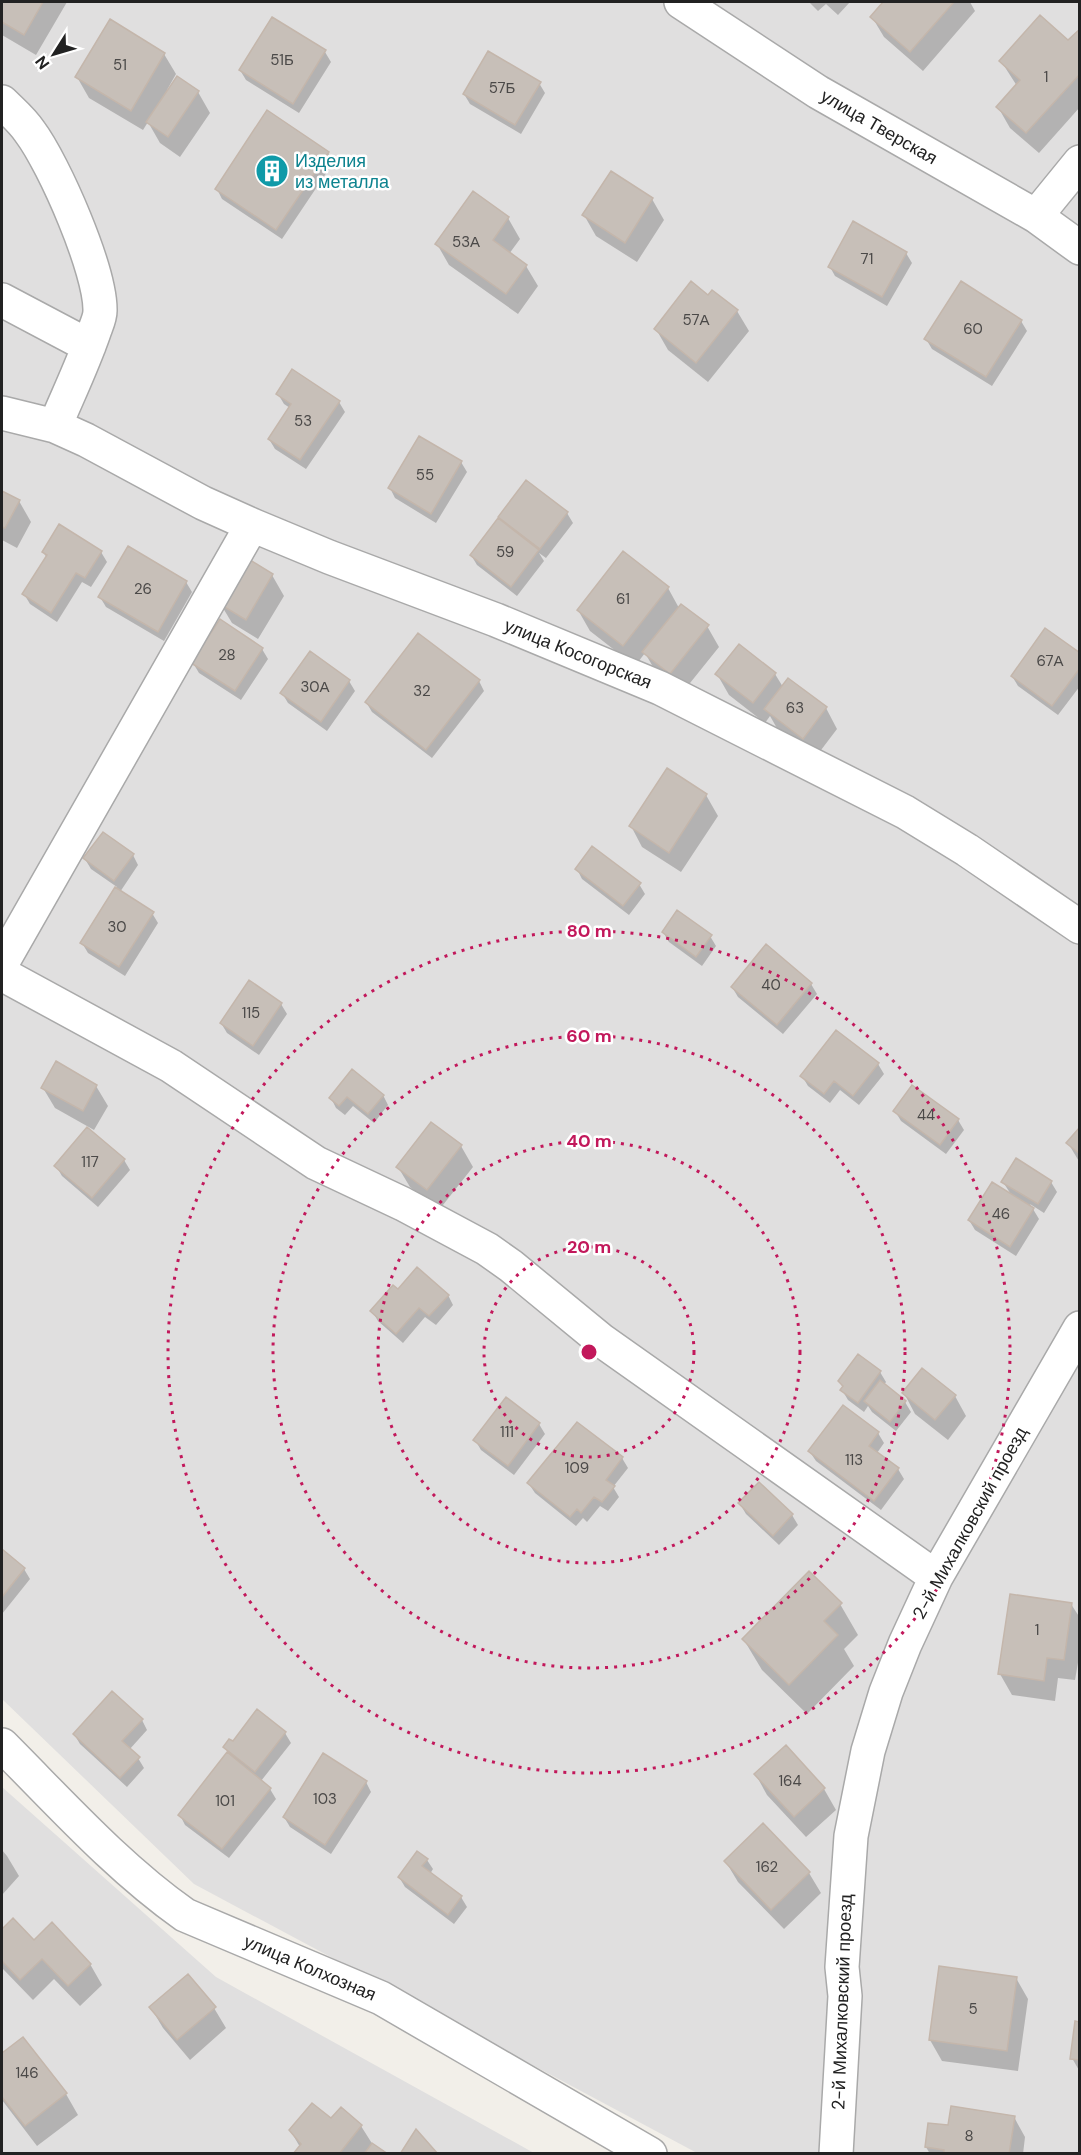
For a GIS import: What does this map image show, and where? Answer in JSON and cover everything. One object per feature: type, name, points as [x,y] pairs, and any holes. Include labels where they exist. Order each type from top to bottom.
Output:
[{"type":"street","name":"улица Тверская","points":[[681,2],[818,92],[1036,216],[1080,248]]},
{"type":"street","points":[[2,102],[20,119],[41,148],[56,175],[94,277],[100,312],[89,346],[55,426]]},
{"type":"street","points":[[1036,216],[1080,162]]},
{"type":"street","points":[[2,300],[89,346]]},
{"type":"street","name":"улица Косогорская","points":[[2,413],[55,426],[86,440],[203,503],[252,525],[329,557],[496,620],[660,688],[929,826],[1080,927]]},
{"type":"street","points":[[2,963],[252,525]]},
{"type":"street","points":[[2,974],[171,1066],[316,1163],[403,1204],[499,1257],[601,1340],[936,1577]]},
{"type":"street","name":"2-й Михалковский проезд","points":[[836,2154],[844,1996],[842,1967],[851,1836],[868,1751],[886,1692],[936,1577],[1080,1328]]},
{"type":"street","name":"улица Колхозная","points":[[2,1745],[107,1850],[185,1915],[381,1998],[650,2154]]},
{"type":"shaded area","points":[[2,2],[1079,2],[1079,2153],[697,2153],[194,1884],[2,1699]]},
{"type":"shaded area","points":[[2,1787],[216,1977],[534,2153],[2,2153]]},
{"type":"building","points":[[2,2],[43,2],[24,35],[2,22]]},
{"type":"building","points":[[883,2],[954,2],[910,52],[870,17]]},
{"type":"building","points":[[1040,15],[1068,40],[1080,29],[1080,74],[1026,133],[996,107],[1020,80],[999,61]]},
{"type":"building","points":[[272,17],[326,50],[293,104],[239,70]]},
{"type":"building","points":[[110,19],[165,53],[131,111],[75,77]]},
{"type":"building","points":[[488,51],[541,82],[515,125],[463,94]]},
{"type":"building","points":[[177,76],[199,91],[168,137],[146,122]]},
{"type":"building","name":"Изделия из металла","points":[[267,110],[329,152],[276,230],[215,189]]},
{"type":"building","points":[[611,171],[653,198],[625,243],[582,215]]},
{"type":"building","points":[[473,191],[509,217],[493,240],[527,265],[506,294],[435,244]]},
{"type":"building","points":[[853,221],[907,252],[882,297],[828,267]]},
{"type":"building","points":[[691,281],[708,295],[712,290],[738,310],[696,363],[654,329]]},
{"type":"building","points":[[961,281],[1022,320],[986,377],[924,339]]},
{"type":"building","points":[[292,369],[340,401],[300,460],[268,439],[291,404],[276,394]]},
{"type":"building","points":[[419,436],[462,461],[431,514],[388,488]]},
{"type":"building","points":[[526,480],[568,512],[540,549],[498,517]]},
{"type":"building","points":[[2,491],[20,500],[5,528],[2,527]]},
{"type":"building","points":[[498,518],[539,550],[511,587],[470,555]]},
{"type":"building","points":[[59,524],[102,551],[85,578],[76,573],[51,613],[22,594],[47,555],[42,552]]},
{"type":"building","points":[[128,546],[187,581],[158,632],[98,597]]},
{"type":"building","points":[[623,551],[669,587],[623,646],[577,610]]},
{"type":"building","points":[[245,557],[273,574],[246,620],[218,603]]},
{"type":"building","points":[[681,604],[709,625],[670,674],[642,652]]},
{"type":"building","points":[[220,619],[263,648],[235,691],[191,663]]},
{"type":"building","points":[[1045,628],[1080,653],[1080,668],[1052,706],[1011,676]]},
{"type":"building","points":[[418,633],[480,680],[426,750],[365,702]]},
{"type":"building","points":[[739,644],[776,673],[753,703],[715,674]]},
{"type":"building","points":[[310,651],[350,680],[321,722],[280,693]]},
{"type":"building","points":[[788,678],[827,707],[803,739],[764,709]]},
{"type":"building","points":[[667,768],[707,794],[669,853],[629,826]]},
{"type":"building","points":[[103,832],[134,854],[114,881],[83,858]]},
{"type":"building","points":[[592,846],[641,883],[623,906],[575,869]]},
{"type":"building","points":[[115,887],[154,912],[119,967],[80,943]]},
{"type":"building","points":[[677,910],[712,935],[696,957],[662,932]]},
{"type":"building","points":[[766,944],[812,983],[777,1025],[731,987]]},
{"type":"building","points":[[249,980],[282,1003],[253,1046],[220,1023]]},
{"type":"building","points":[[836,1030],[879,1063],[853,1096],[834,1081],[824,1094],[800,1076]]},
{"type":"building","points":[[56,1061],[97,1085],[83,1111],[41,1088]]},
{"type":"building","points":[[352,1069],[384,1095],[368,1114],[347,1097],[339,1106],[329,1098]]},
{"type":"building","points":[[912,1085],[959,1119],[940,1145],[893,1111]]},
{"type":"building","points":[[431,1122],[462,1145],[427,1190],[396,1167]]},
{"type":"building","points":[[87,1127],[125,1159],[92,1198],[54,1166]]},
{"type":"building","points":[[1080,1127],[1080,1154],[1066,1143]]},
{"type":"building","points":[[1016,1158],[1052,1181],[1038,1204],[1001,1182]]},
{"type":"building","points":[[992,1182],[1034,1208],[1010,1247],[968,1220]]},
{"type":"building","points":[[417,1267],[449,1295],[429,1316],[419,1308],[396,1334],[370,1311],[393,1285],[398,1289]]},
{"type":"building","points":[[858,1354],[881,1371],[858,1403],[840,1390],[843,1386],[838,1381]]},
{"type":"building","points":[[922,1368],[956,1395],[935,1420],[902,1393]]},
{"type":"building","points":[[880,1380],[906,1401],[890,1422],[864,1401]]},
{"type":"building","points":[[506,1397],[540,1423],[508,1466],[473,1440]]},
{"type":"building","points":[[843,1405],[879,1432],[869,1446],[899,1468],[874,1501],[808,1451]]},
{"type":"building","points":[[577,1422],[623,1457],[606,1480],[615,1486],[602,1502],[594,1497],[581,1513],[577,1509],[570,1517],[527,1483]]},
{"type":"building","points":[[759,1482],[793,1514],[773,1536],[738,1503]]},
{"type":"building","points":[[2,1549],[25,1568],[2,1597]]},
{"type":"building","points":[[809,1571],[842,1603],[824,1621],[838,1635],[789,1685],[742,1639]]},
{"type":"building","points":[[1010,1594],[1072,1603],[1064,1660],[1047,1658],[1044,1681],[998,1674]]},
{"type":"building","points":[[112,1691],[143,1719],[122,1741],[140,1757],[120,1778],[73,1734]]},
{"type":"building","points":[[257,1709],[286,1732],[255,1772],[223,1747],[229,1739],[233,1741]]},
{"type":"building","points":[[786,1745],[825,1788],[794,1817],[754,1774]]},
{"type":"building","points":[[227,1752],[271,1788],[222,1849],[178,1815]]},
{"type":"building","points":[[323,1753],[367,1781],[325,1845],[283,1817]]},
{"type":"building","points":[[763,1823],[810,1872],[771,1910],[724,1861]]},
{"type":"building","points":[[417,1851],[428,1859],[422,1866],[462,1896],[448,1915],[398,1877]]},
{"type":"building","points":[[13,1918],[34,1940],[52,1922],[91,1964],[68,1986],[42,1959],[20,1980],[2,1961],[2,1929]]},
{"type":"building","points":[[939,1966],[1017,1977],[1007,2051],[929,2040]]},
{"type":"building","points":[[188,1974],[216,2007],[177,2040],[149,2007]]},
{"type":"building","points":[[1075,2021],[1080,2022],[1080,2060],[1070,2059]]},
{"type":"building","points":[[23,2037],[67,2093],[25,2126],[2,2097],[2,2053]]},
{"type":"building","points":[[312,2103],[331,2118],[341,2107],[362,2125],[339,2154],[293,2154],[301,2144],[289,2130]]},
{"type":"building","points":[[951,2106],[1015,2116],[1009,2154],[944,2154],[944,2150],[925,2147],[928,2123],[948,2125]]},
{"type":"building","points":[[416,2129],[438,2154],[400,2154]]},
{"type":"building","points":[[372,2143],[388,2154],[364,2154]]},
{"type":"place","name":"Изделия из металла","points":[[272,171]]}]
